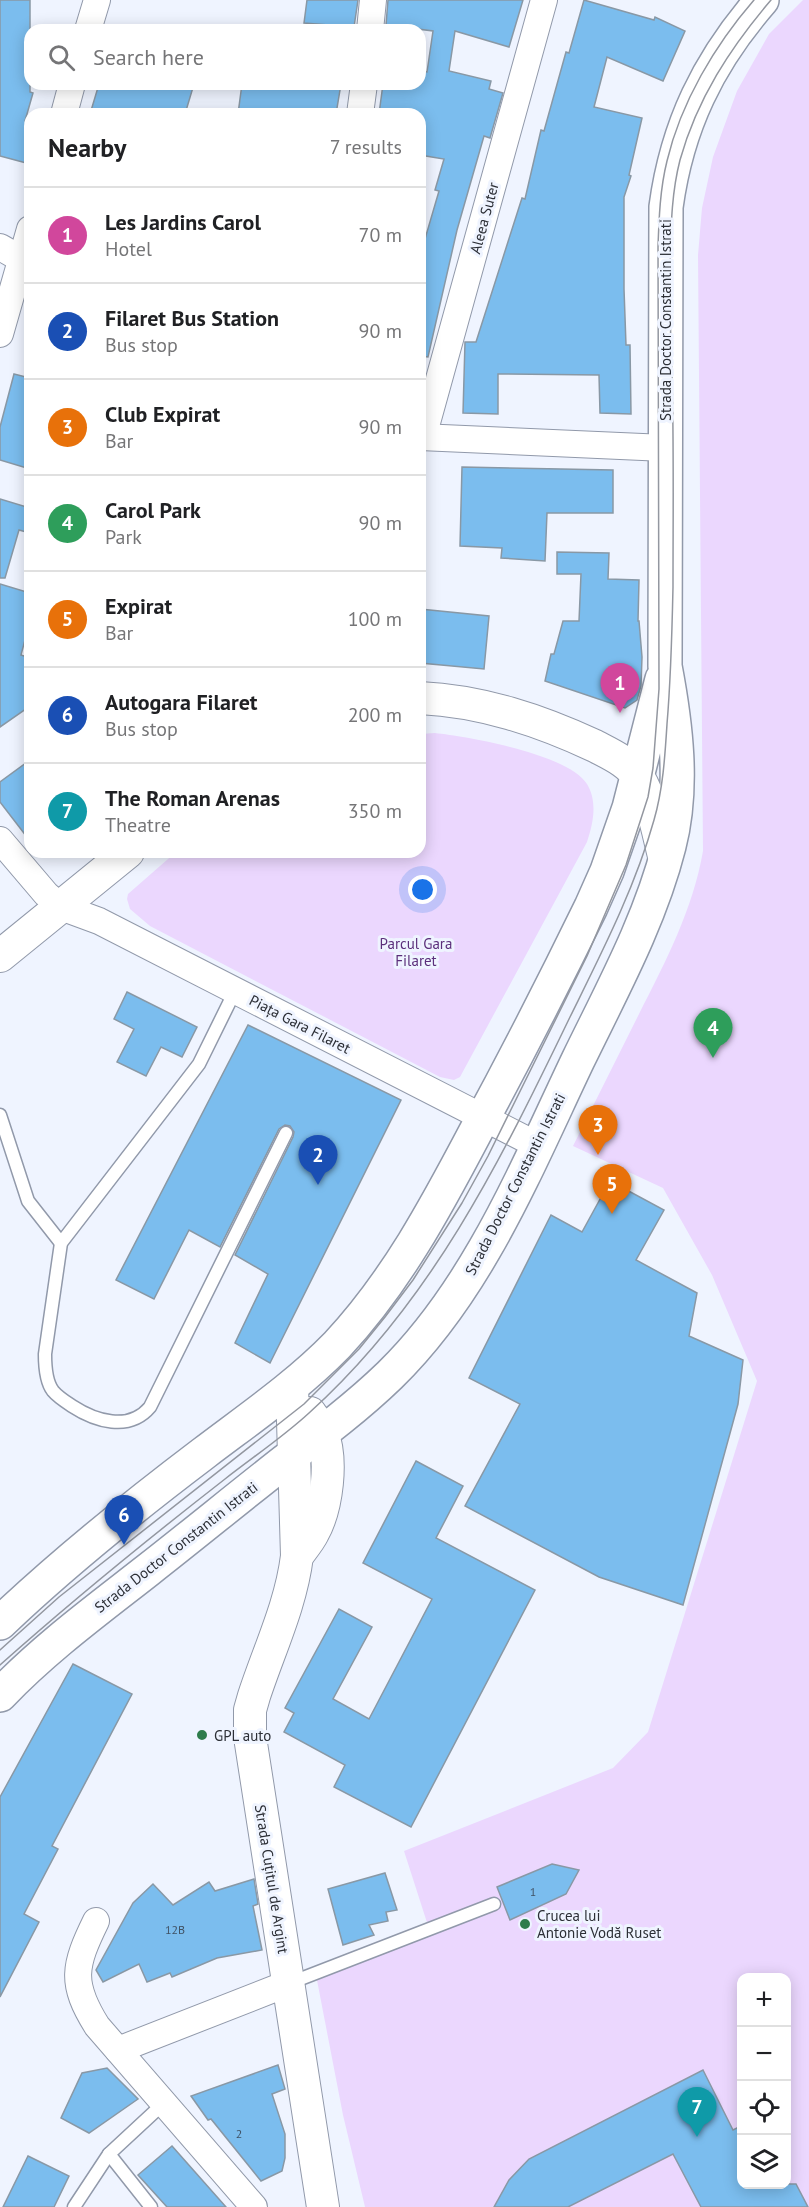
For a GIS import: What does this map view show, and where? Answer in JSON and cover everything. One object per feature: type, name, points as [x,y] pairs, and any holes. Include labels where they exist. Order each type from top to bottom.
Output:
[{"type":"main road","name":"Strada Doctor Constantin Istrati","points":[[0,1695],[61,1638],[392,1374],[453,1299],[483,1252],[625,964],[665,860],[674,821],[677,768],[674,723],[665,666],[664,244],[666,207],[673,164],[687,120],[702,87],[733,36],[762,0]]},
{"type":"main road","name":"Strada Doctor Constantin Istrati","points":[[0,1623],[30,1594],[86,1547],[292,1387],[336,1346],[383,1292],[419,1237],[591,907],[623,827],[665,666]]},
{"type":"street","points":[[90,24],[97,0]]},
{"type":"street","points":[[371,24],[374,0]]},
{"type":"street","name":"Aleea Suter","points":[[426,423],[544,0]]},
{"type":"street","points":[[66,108],[70,90]]},
{"type":"street","points":[[361,108],[362,90]]},
{"type":"street","points":[[0,334],[11,253],[24,237]]},
{"type":"street","points":[[426,437],[665,448]]},
{"type":"street","points":[[426,699],[469,703],[516,714],[564,732],[611,754],[638,776],[648,797],[665,860]]},
{"type":"street","points":[[0,840],[35,883],[62,907]]},
{"type":"street","points":[[0,956],[121,858]]},
{"type":"street","name":"Piața Gara Filaret","points":[[62,907],[99,921],[537,1145]]},
{"type":"street","name":"Strada Cuțitul de Argint","points":[[292,1387],[322,1432],[327,1472],[326,1494],[321,1514],[313,1533],[297,1556]]},
{"type":"street","name":"Strada Cuțitul de Argint","points":[[292,1387],[297,1556],[290,1594],[254,1696],[250,1722],[256,1779],[323,2207]]},
{"type":"street","points":[[96,1921],[78,1961],[80,1994],[97,2026],[254,2207]]},
{"type":"street","points":[[118,2050],[289,1983]]},
{"type":"lane","points":[[235,991],[199,1064],[61,1243],[45,1354],[51,1388],[73,1406],[101,1420],[113,1422],[139,1418],[150,1407],[286,1133]]},
{"type":"lane","points":[[0,1115],[27,1202],[61,1243]]},
{"type":"lane","points":[[289,1983],[494,1904]]},
{"type":"lane","points":[[74,2207],[109,2154],[164,2103]]},
{"type":"lane","points":[[109,2154],[151,2207]]},
{"type":"green space","points":[[803,0],[809,0],[809,2207],[365,2207],[343,2115],[316,1975],[431,1935],[404,1851],[613,1768],[648,1732],[757,1381],[712,1275],[663,1188],[573,1146],[677,934],[693,893],[703,851],[698,255],[702,208],[713,157],[737,91],[769,34]]},
{"type":"green space","name":"Parcul Gara Filaret","points":[[426,734],[471,738],[517,749],[560,764],[576,773],[587,784],[593,806],[593,820],[587,842],[460,1077],[454,1080],[440,1077],[150,926],[130,909],[127,899],[128,894],[169,858],[426,858]]},
{"type":"building","points":[[0,0],[30,0],[30,24],[24,24],[24,90],[30,90],[33,93],[29,108],[24,108],[24,162],[0,156]]},
{"type":"building","points":[[307,0],[358,0],[354,24],[304,23]]},
{"type":"building","points":[[388,0],[523,0],[509,47],[455,31],[449,71],[491,81],[489,89],[503,93],[490,138],[484,136],[457,230],[428,357],[426,357],[426,235],[439,191],[435,190],[444,159],[426,156],[426,108],[380,108],[382,90],[426,90],[426,72],[433,31],[426,30],[426,24],[386,24]]},
{"type":"building","points":[[584,0],[654,20],[655,17],[685,31],[663,81],[607,57],[594,107],[642,118],[629,175],[631,176],[624,197],[624,289],[626,345],[630,345],[631,414],[600,413],[599,375],[498,374],[498,414],[463,413],[465,342],[476,342],[522,198],[525,199],[541,130],[544,131],[566,52],[569,53]]},
{"type":"building","points":[[97,90],[192,90],[187,108],[92,108]]},
{"type":"building","points":[[241,90],[340,90],[337,108],[239,108]]},
{"type":"building","points":[[14,374],[24,376],[24,467],[0,460],[0,427]]},
{"type":"building","points":[[462,467],[613,470],[613,513],[547,513],[545,561],[501,558],[502,548],[460,546]]},
{"type":"building","points":[[0,499],[24,506],[24,531],[19,530],[5,578],[0,578]]},
{"type":"building","points":[[557,552],[609,553],[608,579],[639,580],[641,686],[637,700],[625,708],[545,681],[551,654],[554,654],[563,621],[579,621],[581,574],[557,574]]},
{"type":"building","points":[[0,584],[24,591],[24,644],[21,655],[24,656],[24,710],[0,727]]},
{"type":"building","points":[[426,610],[489,616],[484,669],[426,664]]},
{"type":"building","points":[[24,764],[24,833],[0,802],[0,782]]},
{"type":"building","points":[[127,992],[197,1027],[182,1057],[161,1047],[146,1076],[117,1062],[134,1029],[114,1019]]},
{"type":"building","points":[[248,1025],[401,1100],[270,1363],[235,1343],[268,1274],[235,1255],[293,1137],[294,1132],[290,1126],[285,1125],[279,1129],[220,1247],[189,1230],[154,1299],[116,1280]]},
{"type":"building","points":[[610,1181],[664,1210],[636,1260],[697,1293],[689,1336],[743,1360],[738,1404],[683,1605],[599,1577],[465,1506],[520,1404],[469,1378],[551,1215],[582,1232]]},
{"type":"building","points":[[416,1461],[463,1486],[436,1538],[535,1590],[411,1827],[334,1787],[345,1765],[284,1732],[294,1713],[285,1708],[339,1609],[372,1627],[333,1699],[369,1719],[432,1599],[363,1563]]},
{"type":"building","points":[[73,1664],[132,1694],[52,1846],[58,1849],[24,1914],[39,1922],[0,1997],[0,1797]]},
{"type":"building","points":[[552,1864],[579,1870],[566,1894],[510,1920],[497,1887]]},
{"type":"building","points":[[385,1873],[397,1910],[386,1912],[388,1921],[369,1925],[374,1935],[343,1945],[328,1889]]},
{"type":"building","points":[[254,1879],[258,1904],[253,1906],[262,1950],[217,1958],[172,1977],[170,1973],[147,1982],[139,1964],[103,1982],[96,1970],[133,1903],[153,1884],[173,1905],[209,1882],[215,1891]]},
{"type":"building","points":[[278,2065],[285,2089],[272,2094],[285,2134],[285,2158],[282,2171],[261,2181],[211,2119],[208,2120],[191,2096]]},
{"type":"building","points":[[107,2068],[138,2099],[89,2133],[61,2118],[82,2073]]},
{"type":"building","points":[[703,2070],[733,2130],[737,2128],[737,2189],[791,2189],[791,2184],[796,2184],[808,2207],[701,2207],[673,2154],[568,2207],[494,2207],[509,2180],[529,2159]]},
{"type":"building","points":[[172,2146],[226,2207],[167,2207],[138,2175]]},
{"type":"building","points":[[28,2156],[69,2176],[54,2207],[3,2207]]},
{"type":"tram line","points":[[0,1650],[59,1597],[304,1404],[359,1349],[413,1280],[462,1203],[488,1156],[587,956],[626,865],[648,797],[653,768],[659,689],[658,247],[663,182],[673,139],[690,96],[713,55],[754,0]]},
{"type":"tram line","points":[[0,1665],[139,1547],[299,1422],[352,1370],[391,1325],[427,1278],[489,1177],[605,945],[637,871],[657,808],[662,784],[673,587],[670,266],[672,213],[677,173],[687,138],[705,95],[742,37],[771,0]]},
{"type":"place","name":"Les Jardins Carol","points":[[620,713]]},
{"type":"place","name":"Carol Park","points":[[713,1058]]},
{"type":"place","name":"Club Expirat","points":[[598,1155]]},
{"type":"place","name":"Filaret Bus Station","points":[[318,1185]]},
{"type":"place","name":"Expirat","points":[[612,1214]]},
{"type":"place","name":"Autogara Filaret","points":[[124,1545]]},
{"type":"place","name":"GPL auto","points":[[202,1735]]},
{"type":"place","name":"Crucea lui Antonie Vodă Ruset","points":[[525,1924]]},
{"type":"place","name":"The Roman Arenas","points":[[697,2137]]}]
